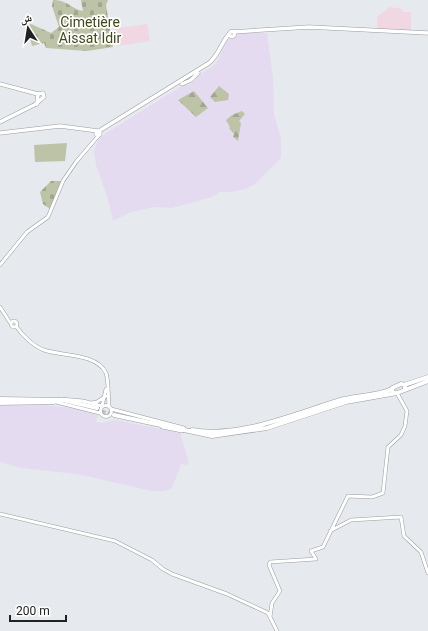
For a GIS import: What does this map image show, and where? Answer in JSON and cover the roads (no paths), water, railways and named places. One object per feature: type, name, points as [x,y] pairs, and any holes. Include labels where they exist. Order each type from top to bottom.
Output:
[{"type":"highway","points":[[250,431],[250,428],[281,420],[345,399],[398,391],[404,385],[428,377]]},
{"type":"highway","points":[[113,412],[208,436],[250,431],[273,426],[346,402],[398,391],[428,381]]},
{"type":"highway","points":[[398,391],[404,385]]},
{"type":"highway","points":[[0,399],[57,401],[99,409]]},
{"type":"highway","points":[[0,404],[57,401]]},
{"type":"highway","points":[[184,429],[216,432],[281,420]]},
{"type":"main road","points":[[0,133],[60,126],[92,129],[98,133],[192,77],[212,61],[222,41],[232,34],[309,27],[428,34]]},
{"type":"main road","points":[[0,84],[31,92],[39,96],[37,104],[0,122]]},
{"type":"street","points":[[0,263],[27,232],[48,217],[63,181],[76,162],[94,143],[98,133]]},
{"type":"street","points":[[0,307],[14,325],[31,342],[42,350],[88,359],[101,367],[106,373],[107,397],[113,412]]},
{"type":"street","points":[[7,317],[14,321],[14,325]]},
{"type":"street","points":[[270,617],[272,602],[280,592],[270,566],[270,562],[316,559],[311,551],[323,547],[348,496],[372,497],[383,493],[388,447],[401,434],[405,426],[407,411],[398,391]]},
{"type":"street","points":[[57,401],[65,398],[90,403],[97,402],[107,397]]},
{"type":"street","points":[[99,409],[107,397]]},
{"type":"street","points":[[107,397],[113,412]]},
{"type":"street","points":[[90,403],[99,409],[105,416],[113,412]]},
{"type":"street","points":[[99,409],[113,412]]},
{"type":"street","points":[[0,514],[115,541],[153,561],[163,570],[232,596],[267,613],[277,631]]},
{"type":"street","points":[[330,531],[344,523],[357,519],[401,516],[404,536],[421,552],[428,573]]},
{"type":"tunnel","points":[[96,410],[114,415]]},
{"type":"park label","name":"Cimetière Aissat Idir","points":[[90,30]]}]
